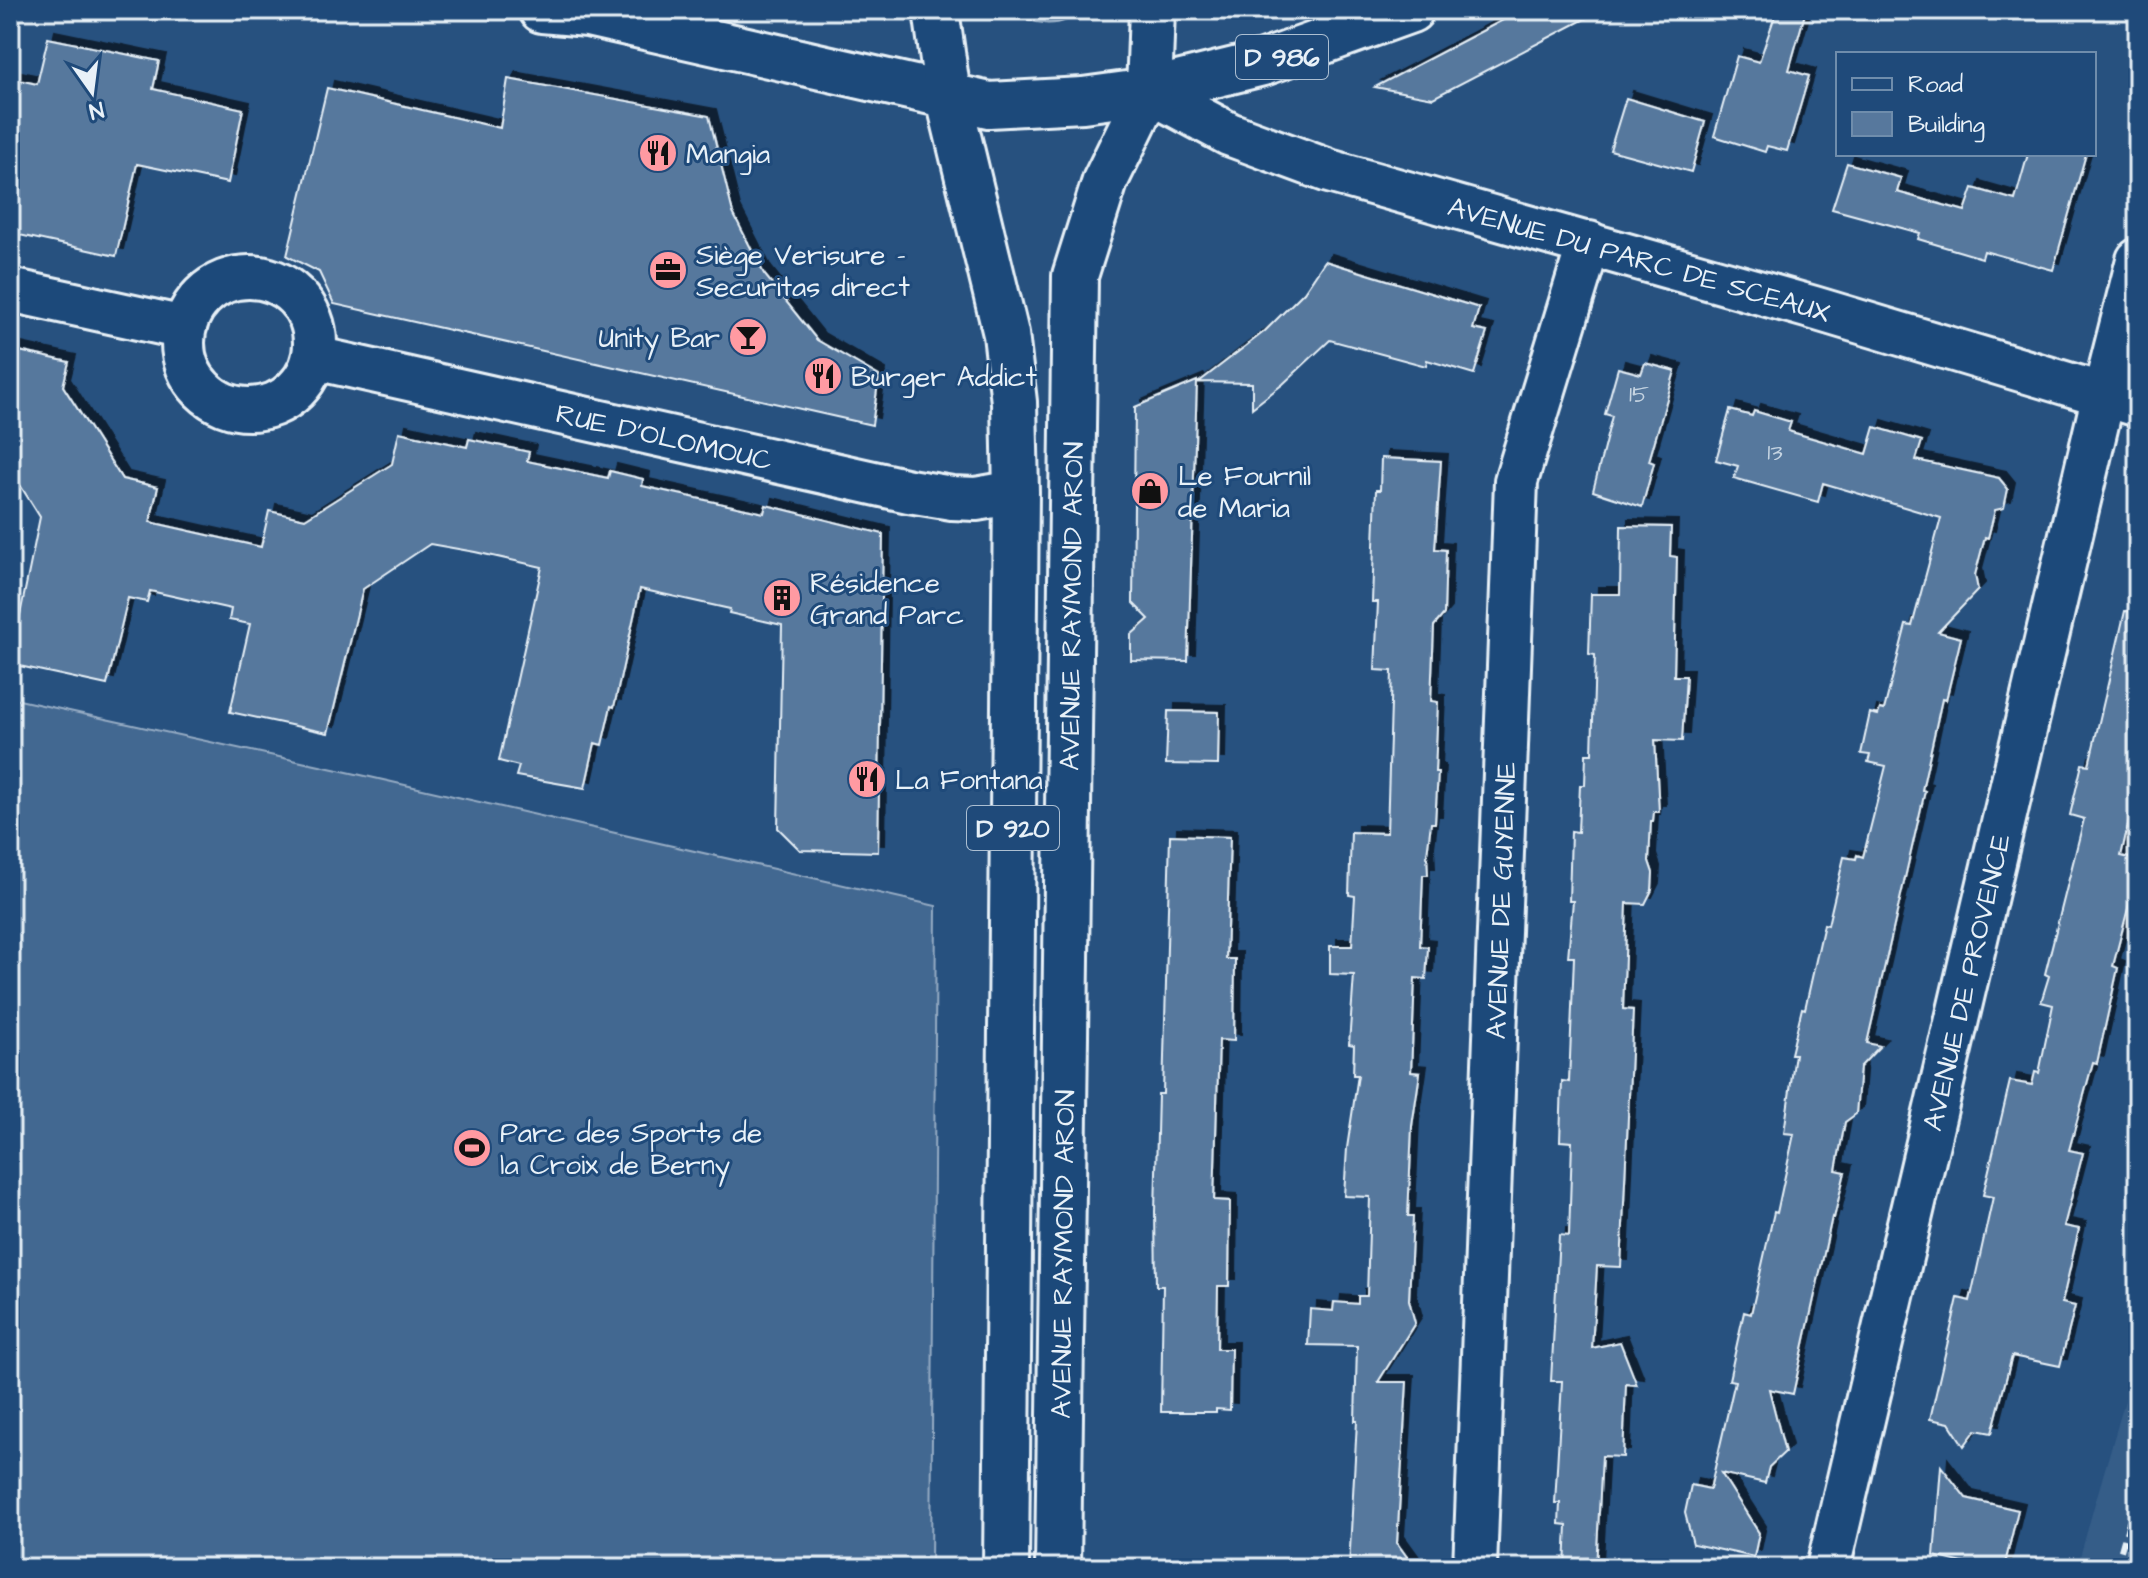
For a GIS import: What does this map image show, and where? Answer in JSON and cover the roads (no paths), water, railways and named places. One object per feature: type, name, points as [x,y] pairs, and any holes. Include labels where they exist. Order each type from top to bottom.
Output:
[{"type":"main road","name":"D 986","points":[[542,10],[588,14],[989,105],[1083,100],[1149,91],[1263,63],[1411,10]]},
{"type":"main road","name":"D 920","points":[[936,10],[948,95]]},
{"type":"main road","name":"D 920","points":[[1149,91],[1152,10]]},
{"type":"main road","name":"AVENUE RAYMOND ARON","points":[[1058,1568],[1075,276],[1105,181],[1149,91]]},
{"type":"main road","name":"AVENUE RAYMOND ARON","points":[[948,95],[1006,334],[1014,402],[1016,492],[1006,1568]]},
{"type":"street","name":"AVENUE DU PARC DE SCEAUX","points":[[1149,91],[1229,134],[1329,171],[1589,243],[2121,400]]},
{"type":"street","name":"AVENUE DE GUYENNE","points":[[1475,1568],[1516,481],[1589,243]]},
{"type":"street","name":"AVENUE DE PROVENCE","points":[[1828,1568],[2121,400],[2138,260]]},
{"type":"street","points":[[242,276],[263,277],[283,285],[299,298],[311,316],[316,337],[315,358],[307,377],[293,393],[275,404],[255,409],[234,408],[215,400],[193,378],[182,348],[184,328],[192,309],[205,293],[222,282],[242,276]]},
{"type":"street","points":[[10,290],[184,328]]},
{"type":"street","name":"RUE D'OLOMOUC","points":[[315,358],[909,491],[976,499],[1016,492]]},
{"type":"railway","points":[[2116,1568],[2138,1491]]},
{"type":"place","name":"Mangia","points":[[658,153]]},
{"type":"place","name":"Siège Verisure - Securitas direct","points":[[668,270]]},
{"type":"place","name":"Unity Bar","points":[[748,337]]},
{"type":"place","name":"Burger Addict","points":[[823,376]]},
{"type":"place","name":"Le Fournil de Maria","points":[[1150,491]]},
{"type":"place","name":"Résidence Grand Parc","points":[[782,598]]},
{"type":"place","name":"La Fontana","points":[[867,779]]},
{"type":"place","name":"Parc des Sports de la Croix de Berny","points":[[472,1148]]}]
